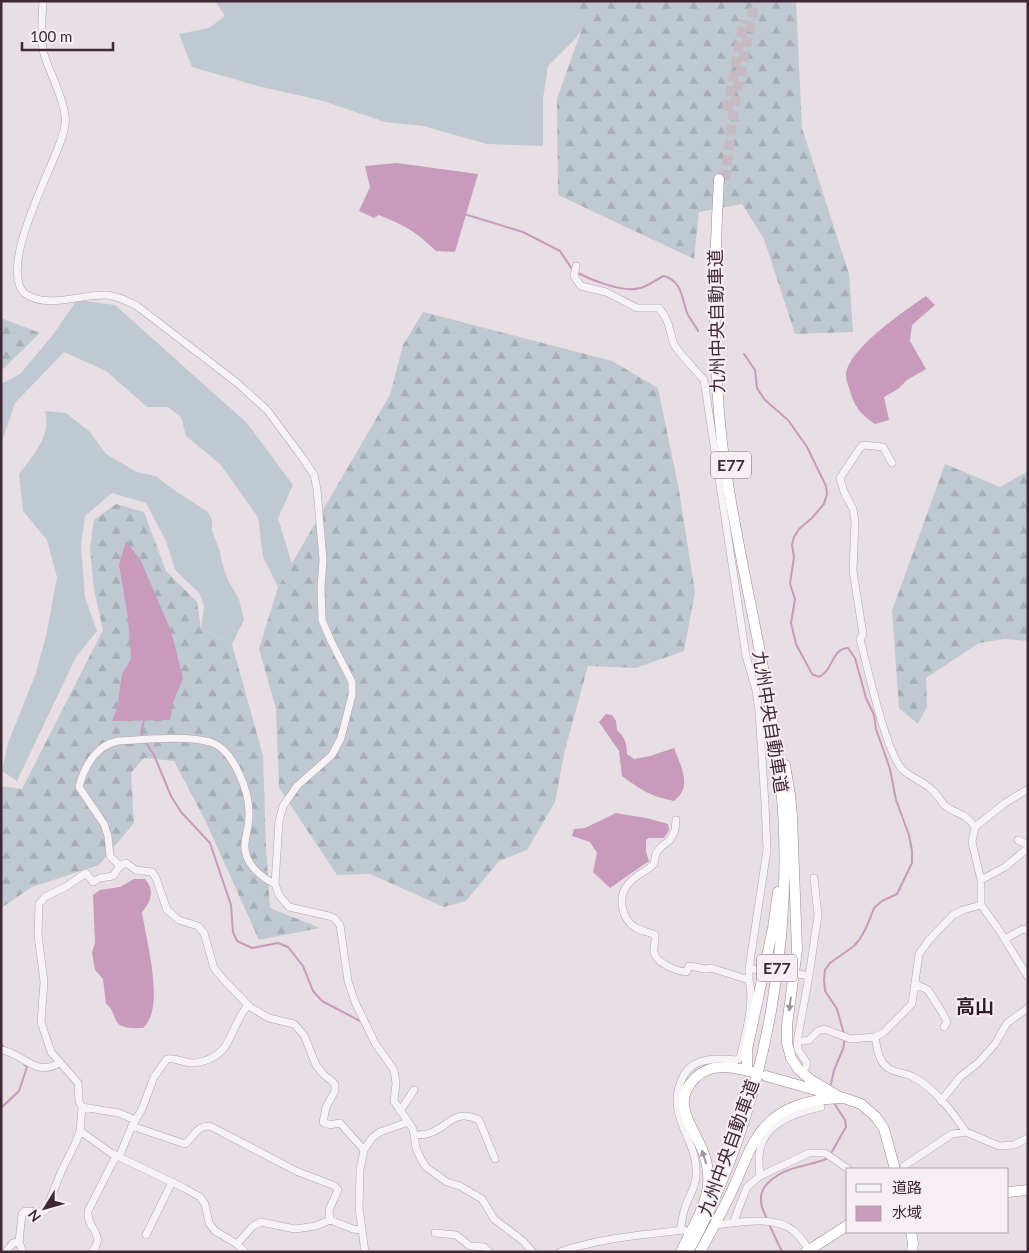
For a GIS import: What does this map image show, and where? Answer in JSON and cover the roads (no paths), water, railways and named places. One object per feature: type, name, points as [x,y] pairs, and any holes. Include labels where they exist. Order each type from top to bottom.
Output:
[{"type":"highway","name":"九州中央自動車道","points":[[688,1252],[706,1216],[743,1122],[758,1068],[776,981],[783,910],[784,824],[777,751],[743,571],[722,442],[714,305],[715,252],[722,180],[720,304],[722,377],[728,448],[737,510],[782,747],[788,824],[790,903],[777,1005],[765,1066],[756,1099],[724,1189],[695,1252]]},
{"type":"highway","points":[[681,1252],[703,1202],[708,1185],[704,1155],[686,1117],[685,1094],[690,1083],[698,1074],[708,1069],[720,1066],[750,1072],[747,1050],[772,928],[779,879],[777,793],[763,672]]},
{"type":"highway","points":[[782,747],[790,795],[797,950],[787,1025],[788,1043],[791,1058],[798,1070],[811,1080],[841,1097]]},
{"type":"highway","points":[[766,1076],[861,1104],[876,1116],[884,1129],[900,1168]]},
{"type":"highway","points":[[700,1252],[735,1185],[756,1138],[766,1125],[778,1114],[791,1107],[821,1099],[841,1097]]},
{"type":"highway","points":[[1009,1192],[1028,1190]]},
{"type":"highway","points":[[809,1251],[846,1226]]},
{"type":"highway","points":[[911,1233],[912,1252]]},
{"type":"street","points":[[43,1],[44,52],[66,116],[59,147],[49,170],[27,210],[15,249],[12,270],[15,284],[22,292],[34,299],[45,301],[105,295],[120,297],[137,306],[236,382],[267,410],[314,475],[317,489],[323,560],[321,588],[322,620],[352,682],[352,695],[341,738],[332,755],[297,786],[283,806],[279,821],[275,884],[278,895],[289,907],[329,916],[334,918],[340,926],[348,981],[355,1002],[375,1043],[394,1070],[396,1083],[395,1103],[408,1122],[414,1135],[419,1156],[426,1167],[447,1182],[460,1186],[482,1199],[494,1219],[523,1241],[533,1252]]},
{"type":"street","points":[[560,1252],[582,1244],[611,1238],[682,1230],[684,1210],[696,1175],[694,1155],[681,1122],[677,1098],[678,1087],[686,1072],[697,1062],[722,1059],[736,1060],[740,1058],[747,1031],[751,988],[749,968],[766,850],[759,712],[756,690],[746,656],[704,380],[674,345],[668,322],[659,308],[637,308],[606,292],[581,286],[574,276],[576,266]]},
{"type":"street","points":[[892,463],[883,447],[863,445],[840,478],[844,492],[853,509],[855,521],[853,571],[863,634],[860,639],[893,756],[898,765],[932,789],[945,805],[964,815],[975,827]]},
{"type":"street","points":[[120,866],[110,856],[108,836],[104,824],[79,787],[82,775],[95,755],[110,743],[118,741],[190,740],[209,742],[220,746],[231,759],[247,798],[249,817],[245,843],[248,860],[256,871],[275,884]]},
{"type":"street","points":[[1028,789],[1005,803],[975,827],[972,842],[981,880],[981,905],[1028,977]]},
{"type":"street","points":[[676,820],[675,830],[670,840],[656,853],[654,864],[629,883],[621,895],[628,921],[636,928],[655,935],[654,952],[659,959],[670,966],[686,972],[689,966],[705,969],[711,968],[749,980]]},
{"type":"street","points":[[981,880],[1005,867],[1028,847],[1018,840]]},
{"type":"street","points":[[23,1252],[19,1242],[22,1214],[25,1211],[43,1212],[46,1210],[57,1180],[80,1131],[82,1107],[78,1100],[76,1080],[51,1052],[41,1022],[44,982],[38,935],[39,904],[45,897],[86,873],[92,882],[100,878],[113,876],[120,866],[126,863],[136,870],[152,872],[156,878],[167,910],[179,920],[195,924],[201,929],[206,937],[214,968],[248,1005],[260,1014],[281,1022],[294,1024],[304,1035],[316,1064],[335,1086],[335,1091],[326,1107],[323,1122],[326,1124],[340,1123],[364,1150]]},
{"type":"street","points":[[806,1067],[807,1064],[798,1050],[797,1042],[818,915],[814,878]]},
{"type":"street","points":[[797,1042],[809,1040],[821,1030],[828,1030],[851,1038],[875,1036],[883,1033],[912,1004],[919,954],[929,940],[953,915],[981,905]]},
{"type":"street","points":[[1004,939],[1023,929],[1028,930]]},
{"type":"street","points":[[749,968],[759,970]]},
{"type":"street","points":[[798,974],[809,976]]},
{"type":"street","points":[[915,984],[928,990],[947,1022],[944,1027]]},
{"type":"street","points":[[92,1252],[97,1244],[98,1236],[88,1219],[88,1211],[142,1109],[154,1077],[167,1059],[175,1058],[195,1063],[214,1057],[230,1042],[248,1005]]},
{"type":"street","points":[[941,1101],[960,1077],[995,1044],[1007,1023],[1028,1008]]},
{"type":"street","points":[[875,1036],[879,1058],[888,1068],[913,1077],[924,1085],[941,1101],[966,1132],[999,1146],[1014,1145],[1028,1138]]},
{"type":"street","points":[[5,1050],[36,1066],[52,1067],[59,1063]]},
{"type":"street","points":[[400,1111],[414,1090]]},
{"type":"street","points":[[82,1107],[119,1113],[134,1123],[185,1144],[200,1128],[206,1126],[215,1128],[296,1171],[335,1186],[338,1190],[329,1210],[330,1220]]},
{"type":"street","points":[[760,1176],[760,1150],[764,1137],[769,1130],[786,1118],[802,1111],[821,1107]]},
{"type":"street","points":[[414,1135],[430,1133],[457,1116],[471,1116],[479,1120],[495,1159]]},
{"type":"street","points":[[365,1252],[360,1208],[360,1170],[364,1150],[376,1135],[389,1128],[408,1122]]},
{"type":"street","points":[[80,1131],[118,1156],[200,1197],[205,1204],[209,1223],[215,1231],[237,1244],[245,1252]]},
{"type":"street","points":[[900,1168],[940,1140],[952,1134],[966,1132]]},
{"type":"street","points":[[733,1223],[747,1187],[760,1176],[809,1153],[825,1153],[846,1168]]},
{"type":"street","points":[[146,1235],[172,1182]]},
{"type":"street","points":[[237,1244],[253,1226],[261,1222],[295,1228],[316,1226],[330,1220],[353,1229],[361,1230]]},
{"type":"street","points":[[716,1225],[778,1222],[794,1231],[809,1251]]},
{"type":"street","points":[[435,1233],[456,1235],[470,1246],[484,1247],[489,1252]]},
{"type":"street","points":[[6,1252],[13,1243],[19,1242]]},
{"type":"water","points":[[397,163],[478,174],[455,252],[436,251],[422,238],[403,226],[379,215],[374,218],[359,211],[370,187],[365,166]]},
{"type":"water","points":[[926,296],[935,305],[912,325],[910,341],[926,369],[884,397],[889,420],[875,424],[862,414],[856,406],[847,380],[847,369],[860,349],[870,339]]},
{"type":"water","points":[[126,541],[141,561],[171,631],[183,678],[173,703],[170,720],[112,721],[117,708],[122,674],[131,659],[128,618],[119,565]]},
{"type":"water","points":[[606,714],[612,715],[616,721],[617,730],[622,735],[627,747],[627,754],[634,759],[674,748],[684,776],[684,783],[680,795],[674,801],[646,792],[622,776],[619,751],[599,722]]},
{"type":"water","points":[[616,813],[668,824],[669,830],[664,838],[649,838],[646,840],[646,852],[649,861],[610,888],[593,872],[597,853],[590,842],[572,836],[574,829],[585,828]]},
{"type":"water","points":[[134,879],[145,879],[151,892],[150,900],[142,912],[153,973],[154,990],[150,1018],[143,1028],[127,1028],[117,1022],[111,1009],[106,1004],[103,979],[95,970],[92,952],[95,943],[93,895],[100,890],[120,887]]},
{"type":"waterway","points":[[464,214],[523,232],[560,251],[572,269]]},
{"type":"waterway","points":[[576,272],[598,282],[625,289],[643,287],[664,276],[670,278],[678,286],[687,313],[698,331]]},
{"type":"waterway","points":[[744,354],[755,370],[757,388],[765,400],[788,420],[807,447],[826,486],[827,494],[824,504],[799,529],[792,545],[794,557],[790,584],[795,599],[791,623],[796,644],[812,674],[819,677],[824,674],[835,656],[842,649],[848,648],[855,658],[866,698],[874,715],[876,729],[890,769],[896,800],[909,835],[912,851],[912,863],[897,894],[882,901],[874,908],[860,939],[854,946],[830,963],[825,970],[825,991],[837,1009],[844,1034]]},
{"type":"waterway","points":[[143,737],[141,733],[144,720]]},
{"type":"waterway","points":[[145,741],[154,755],[171,796],[181,812],[210,843],[231,905],[233,932],[237,941],[252,948],[278,943],[288,947],[303,966],[313,991],[322,1001],[360,1021]]},
{"type":"waterway","points":[[831,1084],[845,1038]]},
{"type":"waterway","points":[[1,1043],[5,1049]]},
{"type":"waterway","points":[[1,1108],[19,1091],[27,1067],[24,1064]]},
{"type":"waterway","points":[[830,1155],[846,1127],[845,1120],[834,1103]]},
{"type":"waterway","points":[[767,1219],[762,1208],[761,1195],[768,1183],[785,1171],[828,1158]]},
{"type":"waterway","points":[[769,1224],[782,1252]]},
{"type":"tunnel","points":[[725,180],[735,102],[755,1]]},
{"type":"tunnel","points":[[727,111],[744,20]]},
{"type":"tunnel","points":[[760,970],[796,974]]},
{"type":"district","name":"高山","points":[[975,1006]]}]
